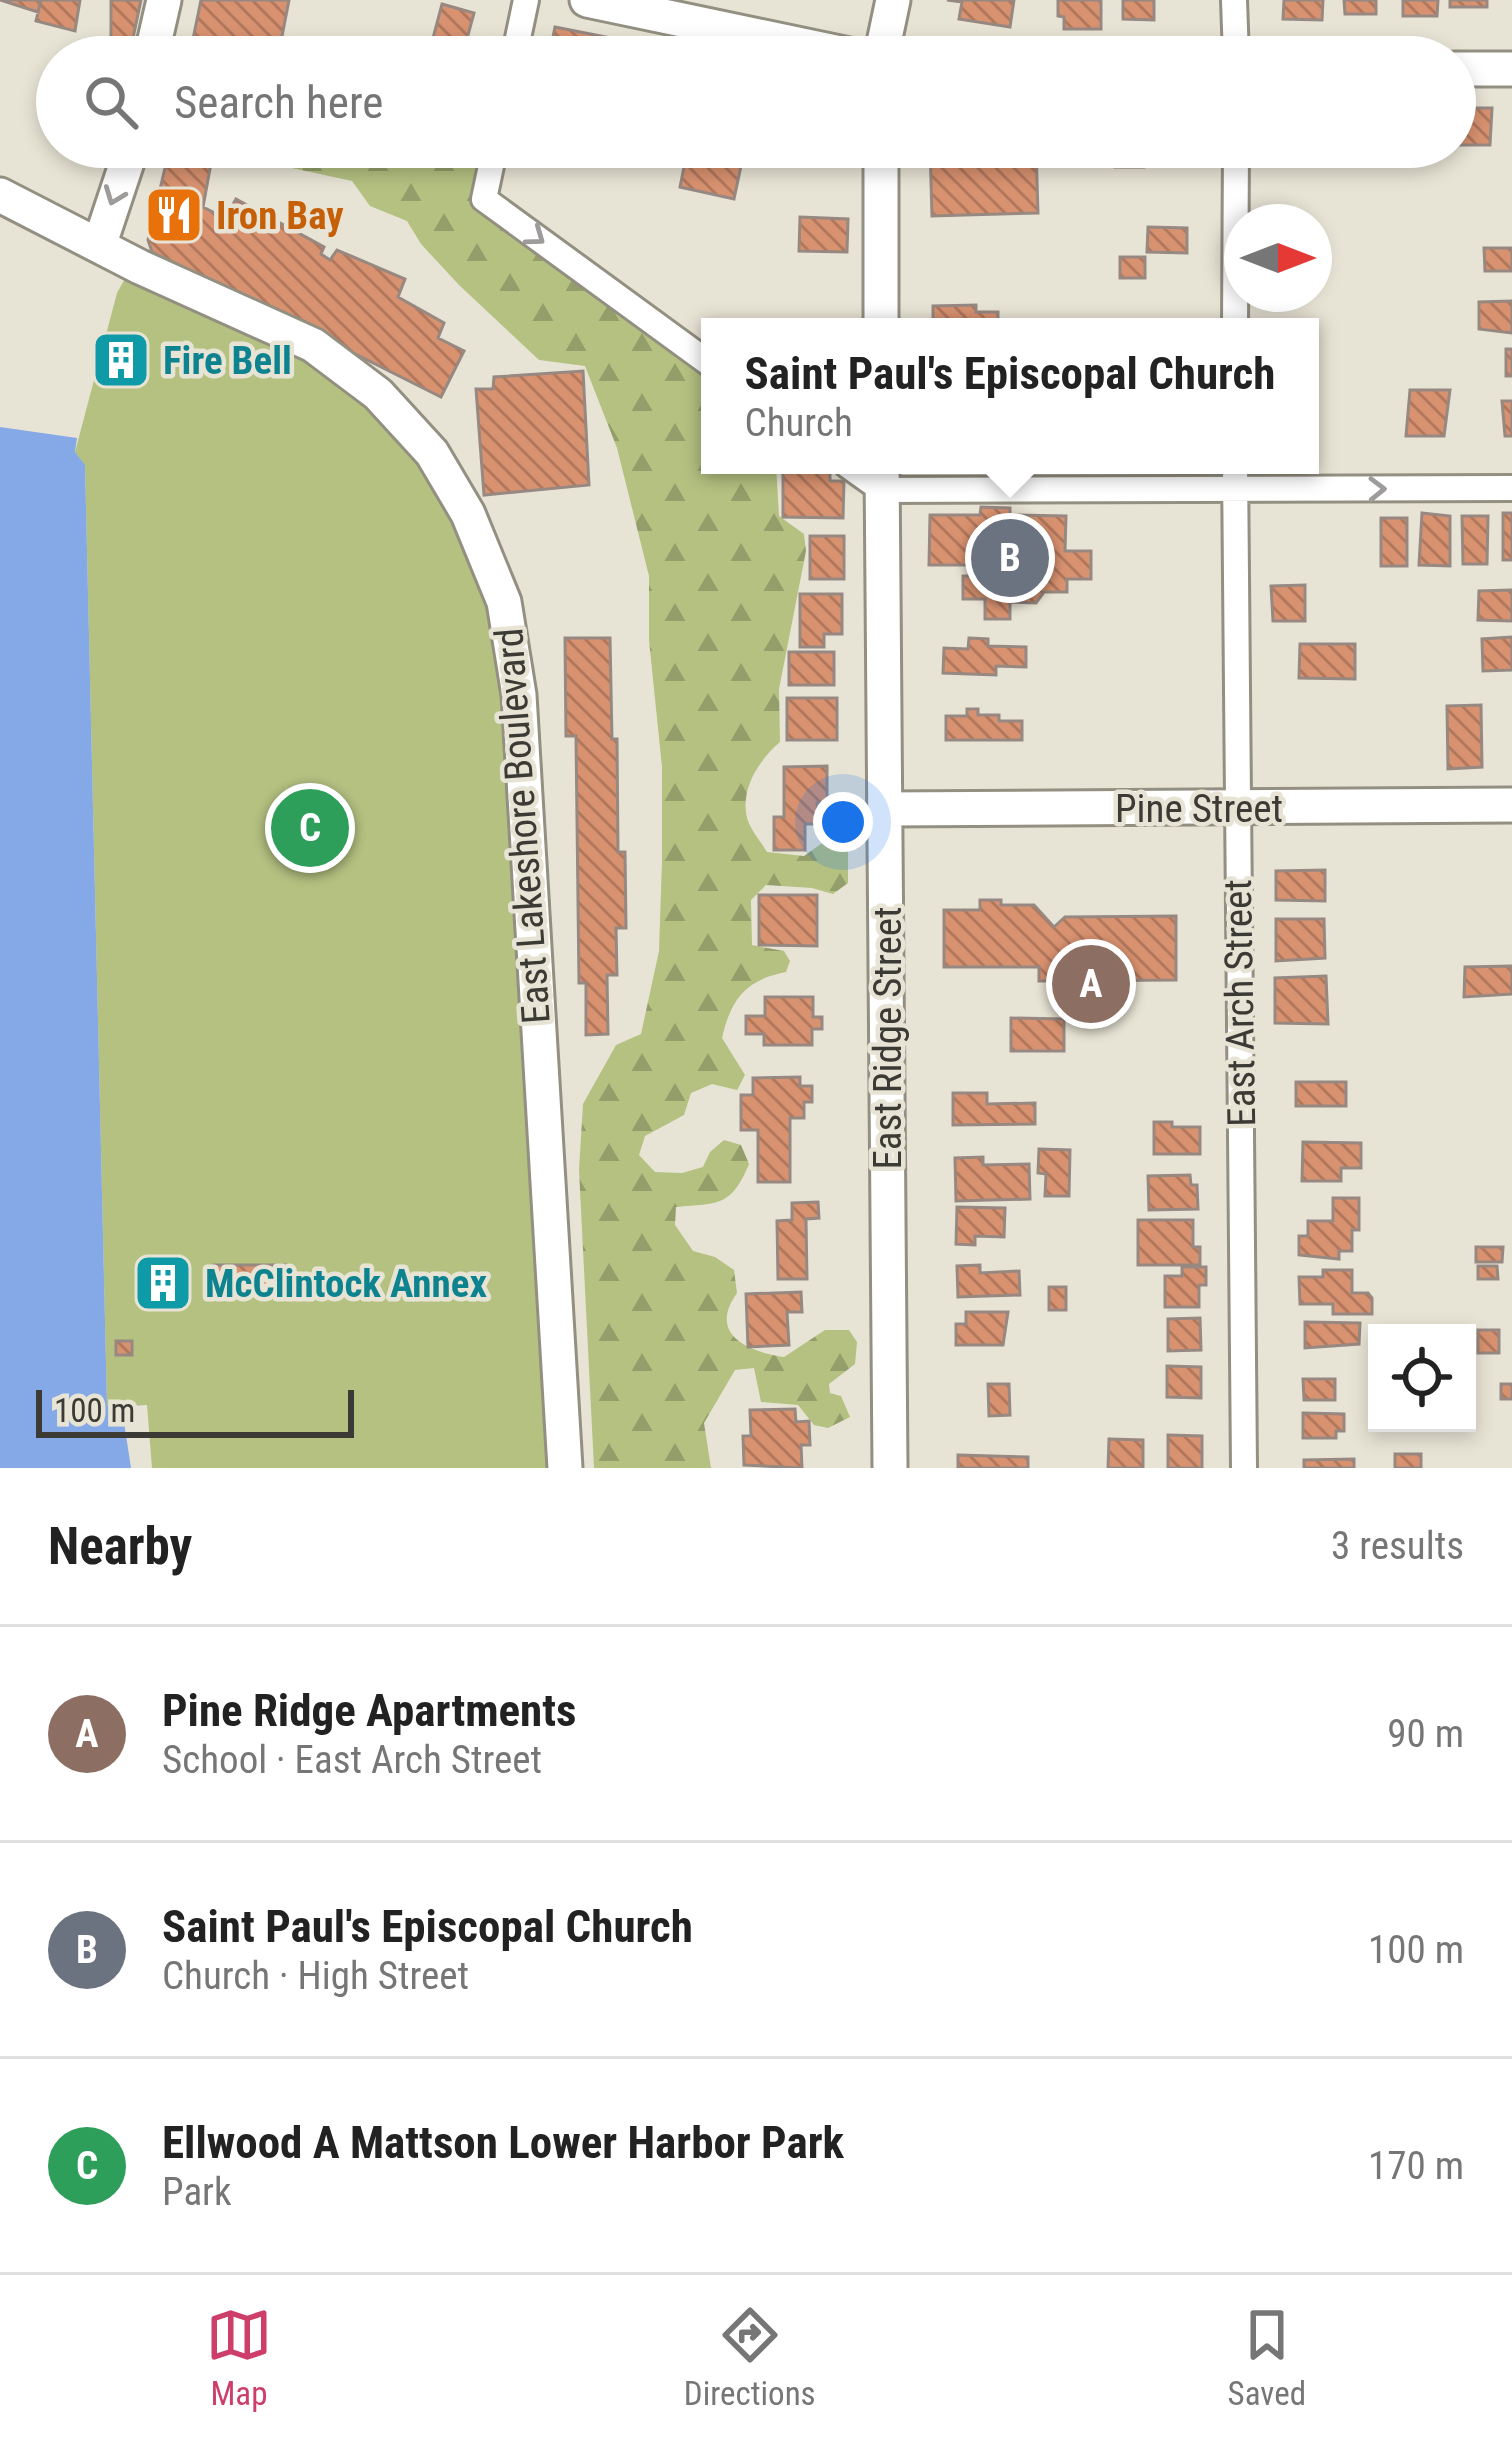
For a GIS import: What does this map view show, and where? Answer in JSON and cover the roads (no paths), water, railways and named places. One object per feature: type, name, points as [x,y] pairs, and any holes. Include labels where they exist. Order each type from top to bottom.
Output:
[{"type":"street","points":[[156,36],[164,0]]},
{"type":"street","points":[[518,36],[526,0]]},
{"type":"street","points":[[587,0],[759,36]]},
{"type":"street","points":[[885,36],[893,0]]},
{"type":"street","points":[[1234,0],[1235,36]]},
{"type":"street","points":[[1476,69],[1512,69]]},
{"type":"street","points":[[99,246],[124,168]]},
{"type":"street","points":[[491,168],[484,199],[701,357]]},
{"type":"street","points":[[880,168],[881,318]]},
{"type":"street","points":[[1235,318],[1236,168]]},
{"type":"street","name":"East Lakeshore Boulevard","points":[[0,195],[313,344],[378,394],[432,453],[468,514],[504,602],[519,694],[565,1468]]},
{"type":"street","name":"East Arch Street","points":[[1235,474],[1244,1468]]},
{"type":"street","points":[[882,477],[1235,491],[1512,488]]},
{"type":"street","name":"East Ridge Street","points":[[882,477],[890,1468]]},
{"type":"street","name":"Pine Street","points":[[885,809],[1512,805]]},
{"type":"water","points":[[0,427],[77,438],[75,452],[85,465],[107,1406],[141,1405],[146,1468],[0,1468]]},
{"type":"place","name":"Iron Bay","points":[[174,215]]},
{"type":"place","name":"Fire Bell","points":[[121,360]]},
{"type":"place","name":"Saint Paul's Episcopal Church","points":[[1010,558]]},
{"type":"place","name":"Ellwood A Mattson Lower Harbor Park","points":[[310,828]]},
{"type":"place","name":"Pine Ridge Apartments","points":[[1091,984]]},
{"type":"place","name":"McClintock Annex","points":[[163,1283]]}]
